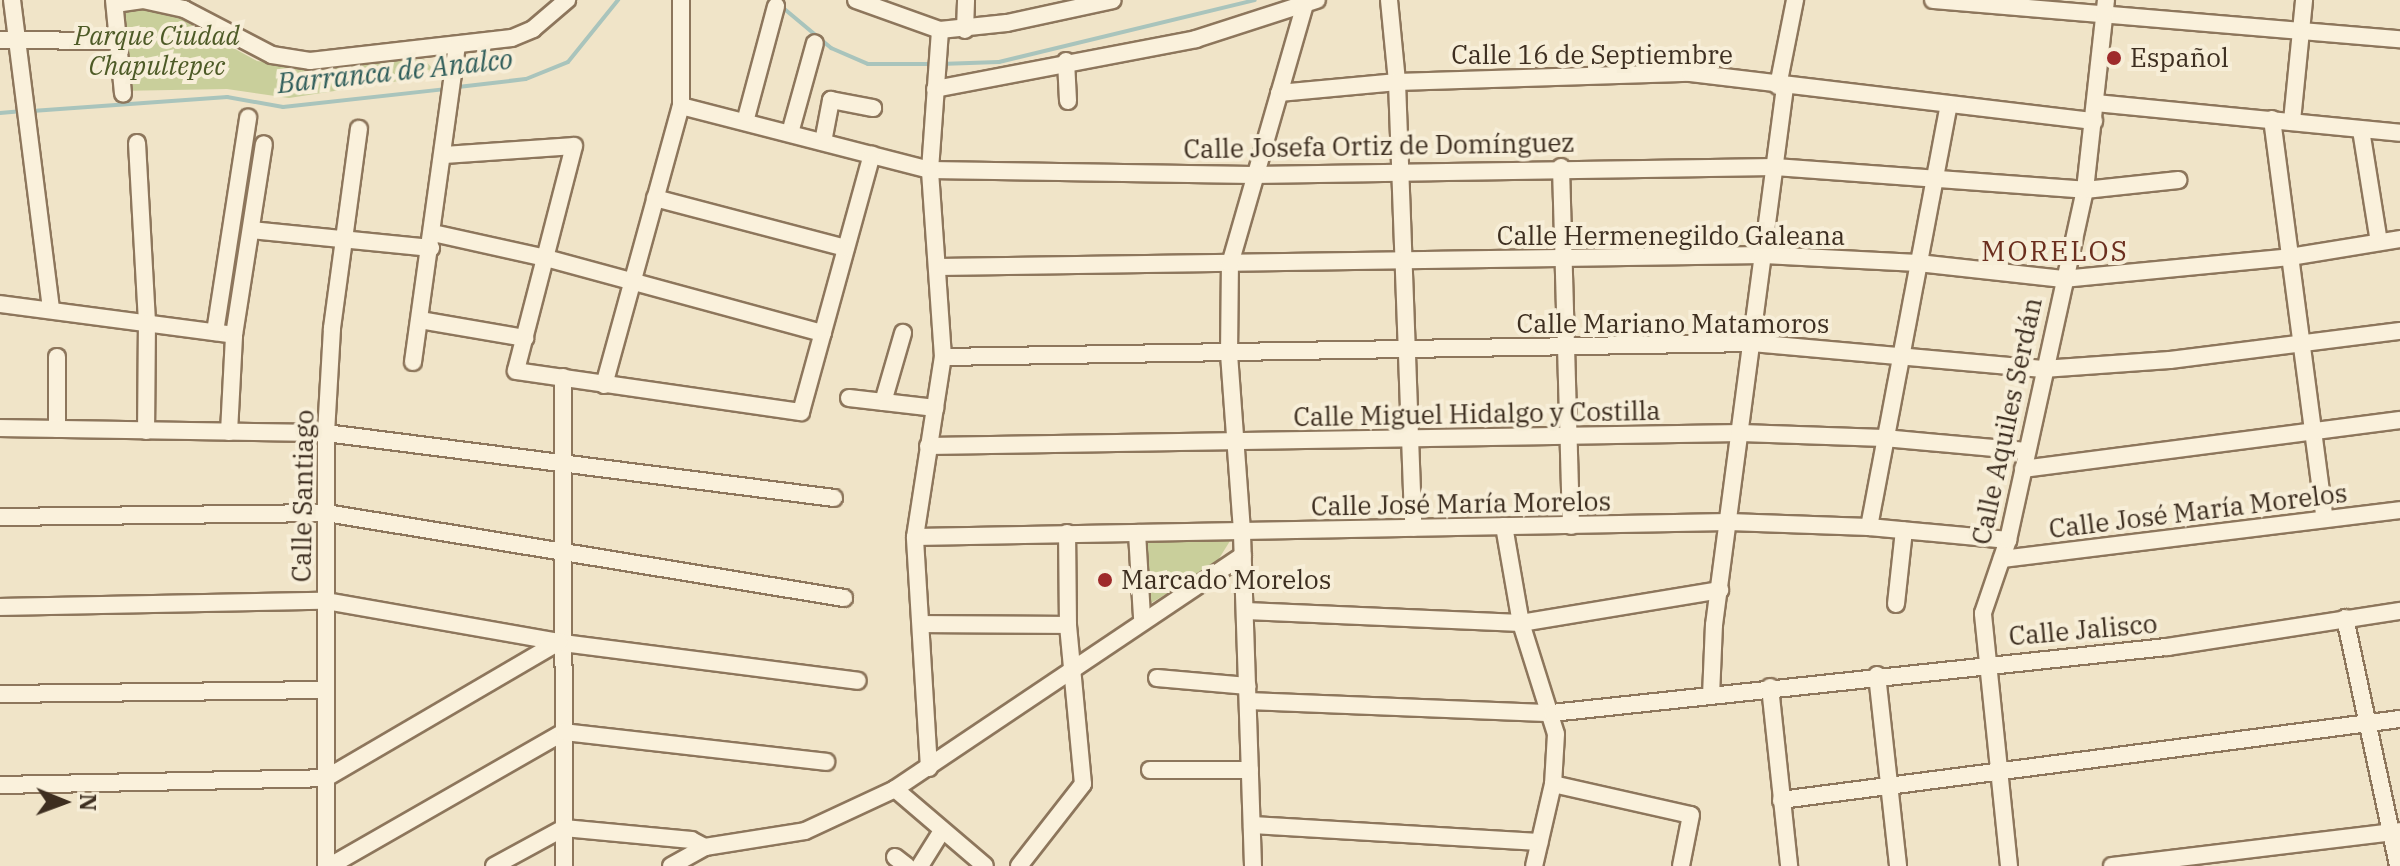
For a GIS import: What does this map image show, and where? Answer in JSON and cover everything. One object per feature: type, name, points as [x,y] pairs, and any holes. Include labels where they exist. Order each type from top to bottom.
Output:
[{"type":"street","points":[[12,0],[22,103],[51,310]]},
{"type":"street","points":[[123,94],[115,2],[143,0],[184,9],[290,60],[341,60],[512,38],[533,29],[567,0]]},
{"type":"street","points":[[604,385],[681,106],[681,0]]},
{"type":"street","points":[[856,0],[891,17],[940,30],[965,30],[1052,7],[1113,0]]},
{"type":"street","points":[[965,30],[966,0]]},
{"type":"street","points":[[1389,0],[1397,82],[1404,351],[1413,528]]},
{"type":"street","points":[[1711,696],[1720,590],[1775,167],[1781,86],[1795,0]]},
{"type":"street","points":[[1933,0],[2105,6],[2301,31],[2400,39]]},
{"type":"street","points":[[2292,121],[2304,0]]},
{"type":"street","points":[[936,82],[1006,80],[1066,61],[1196,39],[1309,1]]},
{"type":"street","points":[[1253,866],[1246,611],[1229,355],[1230,264],[1253,175],[1309,1]]},
{"type":"street","points":[[745,122],[776,6]]},
{"type":"street","name":"Calle Aquiles Serdán","points":[[1990,663],[1983,613],[2008,540],[2043,369],[2085,190],[2105,6]]},
{"type":"street","points":[[929,768],[915,537],[943,357],[930,170],[940,30]]},
{"type":"street","points":[[0,40],[117,41]]},
{"type":"street","points":[[790,133],[815,43]]},
{"type":"street","points":[[413,362],[445,155],[451,78],[457,46]]},
{"type":"street","points":[[1066,61],[1068,101]]},
{"type":"street","name":"Calle 16 de Septiembre","points":[[1279,93],[1397,82],[1690,73],[1737,76],[1781,86],[2094,121]]},
{"type":"street","points":[[823,142],[831,100],[873,108]]},
{"type":"street","points":[[2096,103],[2400,133]]},
{"type":"street","points":[[1869,527],[1949,105]]},
{"type":"street","name":"Calle Josefa Ortiz de Domínguez","points":[[681,106],[930,170],[1253,175],[1561,167],[1775,167],[2085,190],[2178,180]]},
{"type":"street","points":[[215,332],[248,118]]},
{"type":"street","points":[[2272,119],[2325,519]]},
{"type":"street","name":"Calle Santiago","points":[[328,866],[326,433],[343,238],[359,129]]},
{"type":"street","points":[[2361,130],[2379,242]]},
{"type":"street","points":[[137,143],[147,320],[146,431]]},
{"type":"street","points":[[229,432],[234,335],[264,144]]},
{"type":"street","points":[[445,155],[574,146],[516,371],[801,412],[872,155]]},
{"type":"street","points":[[1561,167],[1571,526]]},
{"type":"street","points":[[655,198],[846,248]]},
{"type":"street","points":[[251,230],[343,238],[432,240],[546,258],[823,333]]},
{"type":"street","name":"Calle Hermenegildo Galeana","points":[[938,267],[1401,263],[1764,255],[1918,263],[2063,279],[2290,257],[2400,239]]},
{"type":"street","points":[[0,304],[147,320],[234,335]]},
{"type":"street","points":[[420,320],[525,338]]},
{"type":"street","name":"Calle Mariano Matamoros","points":[[943,357],[1229,355],[1752,343],[1901,352],[2043,369],[2301,344],[2400,331]]},
{"type":"street","points":[[883,402],[903,333]]},
{"type":"street","points":[[57,357],[57,429]]},
{"type":"street","points":[[563,377],[561,643],[564,866]]},
{"type":"street","points":[[849,398],[935,408]]},
{"type":"street","points":[[2023,469],[2400,420]]},
{"type":"street","points":[[0,428],[326,433],[834,498]]},
{"type":"street","name":"Calle Miguel Hidalgo y Costilla","points":[[928,446],[1236,444],[1741,433],[1884,438],[2026,451]]},
{"type":"street","name":"Calle José María Morelos","points":[[2002,559],[2400,510]]},
{"type":"street","points":[[0,517],[326,513],[844,598]]},
{"type":"street","name":"Calle José María Morelos","points":[[915,537],[1729,522],[1869,527],[2008,540]]},
{"type":"street","points":[[1504,526],[1521,623],[1552,713],[1553,784],[1534,866]]},
{"type":"street","points":[[1896,604],[1904,530]]},
{"type":"street","points":[[1019,866],[1083,784],[1068,625],[1067,533]]},
{"type":"street","points":[[1137,533],[1142,618]]},
{"type":"street","points":[[671,866],[705,847],[805,831],[895,789],[1142,618],[1243,555]]},
{"type":"street","points":[[1246,611],[1521,623],[1720,590]]},
{"type":"street","points":[[0,607],[326,601],[561,643],[858,681]]},
{"type":"street","name":"Calle Jalisco","points":[[1157,678],[1248,694],[1552,713],[1877,675],[2167,647],[2400,611]]},
{"type":"street","points":[[2345,618],[2367,725],[2395,832],[2398,866]]},
{"type":"street","points":[[922,624],[1068,625]]},
{"type":"street","points":[[0,785],[326,778],[561,643]]},
{"type":"street","points":[[1990,663],[2009,866]]},
{"type":"street","points":[[1877,675],[1898,866]]},
{"type":"street","points":[[1770,687],[1789,866]]},
{"type":"street","points":[[0,694],[326,690]]},
{"type":"street","points":[[1781,800],[2400,719]]},
{"type":"street","points":[[328,866],[564,732],[826,762]]},
{"type":"street","points":[[1150,770],[1250,770]]},
{"type":"street","points":[[1553,784],[1691,815],[1681,866]]},
{"type":"street","points":[[895,789],[941,832],[985,866]]},
{"type":"street","points":[[1252,825],[1539,842]]},
{"type":"street","points":[[494,866],[564,828],[691,840],[705,847]]},
{"type":"street","points":[[920,866],[941,832]]},
{"type":"street","points":[[2112,866],[2395,832]]},
{"type":"green space","name":"Parque Ciudad Chapultepec","points":[[141,9],[170,13],[257,61],[307,67],[424,59],[438,75],[289,98],[227,89],[116,91],[121,12]]},
{"type":"green space","points":[[1230,541],[1215,565],[1146,606],[1143,542]]},
{"type":"waterway","name":"Barranca de Analco","points":[[458,87],[526,79],[568,62],[618,0]]},
{"type":"waterway","name":"Barranca de Analco","points":[[940,64],[999,62],[1255,0]]},
{"type":"waterway","name":"Barranca de Analco","points":[[782,7],[831,48],[868,64],[932,64]]},
{"type":"waterway","name":"Barranca de Analco","points":[[32,111],[227,97],[283,107],[445,89]]},
{"type":"waterway","name":"Barranca de Analco","points":[[0,113],[23,111]]},
{"type":"place","name":"Español","points":[[2114,58]]},
{"type":"place","name":"Marcado Morelos","points":[[1105,580]]},
{"type":"district","name":"MORELOS","points":[[2055,251]]}]
